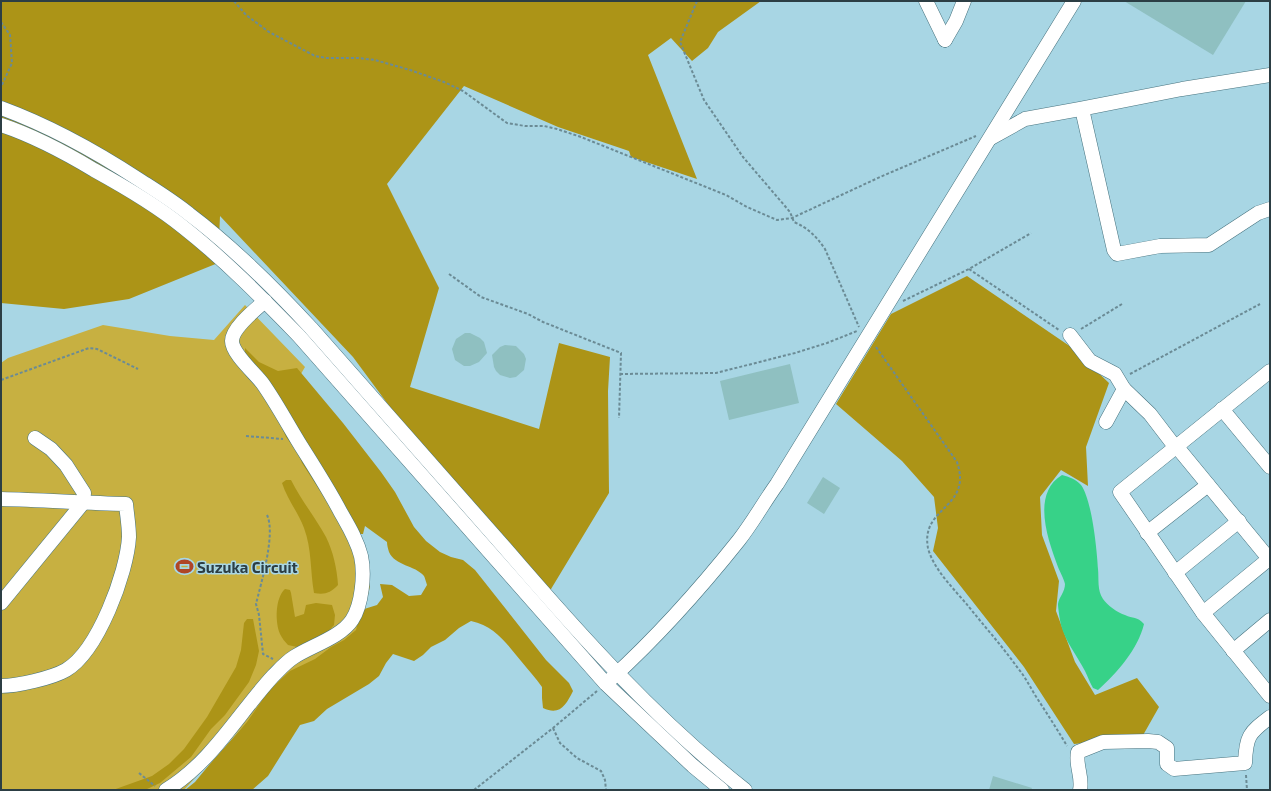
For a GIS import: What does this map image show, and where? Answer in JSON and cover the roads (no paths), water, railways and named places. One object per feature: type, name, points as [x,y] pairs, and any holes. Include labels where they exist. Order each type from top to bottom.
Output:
[{"type":"street","points":[[926,1],[945,40],[956,21],[964,1]]},
{"type":"street","points":[[606,684],[662,629],[697,591],[740,539],[777,484],[864,333],[884,311],[986,136],[1074,1]]},
{"type":"street","points":[[986,136],[1025,119],[1182,89],[1270,75]]},
{"type":"street","points":[[1,108],[67,136],[116,165],[189,214],[231,249],[276,291],[311,328],[582,636],[704,756],[745,790]]},
{"type":"street","points":[[1082,109],[1114,250],[1117,254],[1160,246],[1209,245],[1258,213],[1270,209]]},
{"type":"street","points":[[1,125],[23,133],[59,150],[146,201],[183,227],[223,261],[265,301],[304,342],[606,684],[687,761],[722,790]]},
{"type":"street","points":[[166,790],[188,774],[218,744],[283,665],[292,658],[345,628],[358,608],[362,586],[361,558],[356,540],[325,485],[263,384],[235,351],[232,342],[237,330],[265,301]]},
{"type":"street","points":[[1070,336],[1090,361],[1115,374],[1270,559],[1203,613]]},
{"type":"street","points":[[1268,689],[1233,651],[1203,613],[1120,492],[1270,372]]},
{"type":"street","points":[[1106,422],[1122,384]]},
{"type":"street","points":[[1222,409],[1270,467]]},
{"type":"street","points":[[1,603],[83,503],[84,494],[74,476],[58,456],[35,438]]},
{"type":"street","points":[[1148,533],[1208,485]]},
{"type":"street","points":[[1,499],[126,504],[129,538],[116,593],[99,629],[86,651],[66,670],[20,685],[1,686]]},
{"type":"street","points":[[1175,573],[1239,521]]},
{"type":"street","points":[[1233,651],[1270,620]]},
{"type":"street","points":[[1080,790],[1081,777],[1076,760],[1078,752],[1103,742],[1158,742],[1167,748],[1167,764],[1174,769],[1245,763],[1247,740],[1254,729],[1270,717]]},
{"type":"place","name":"Suzuka Circuit","points":[[184,567]]}]
